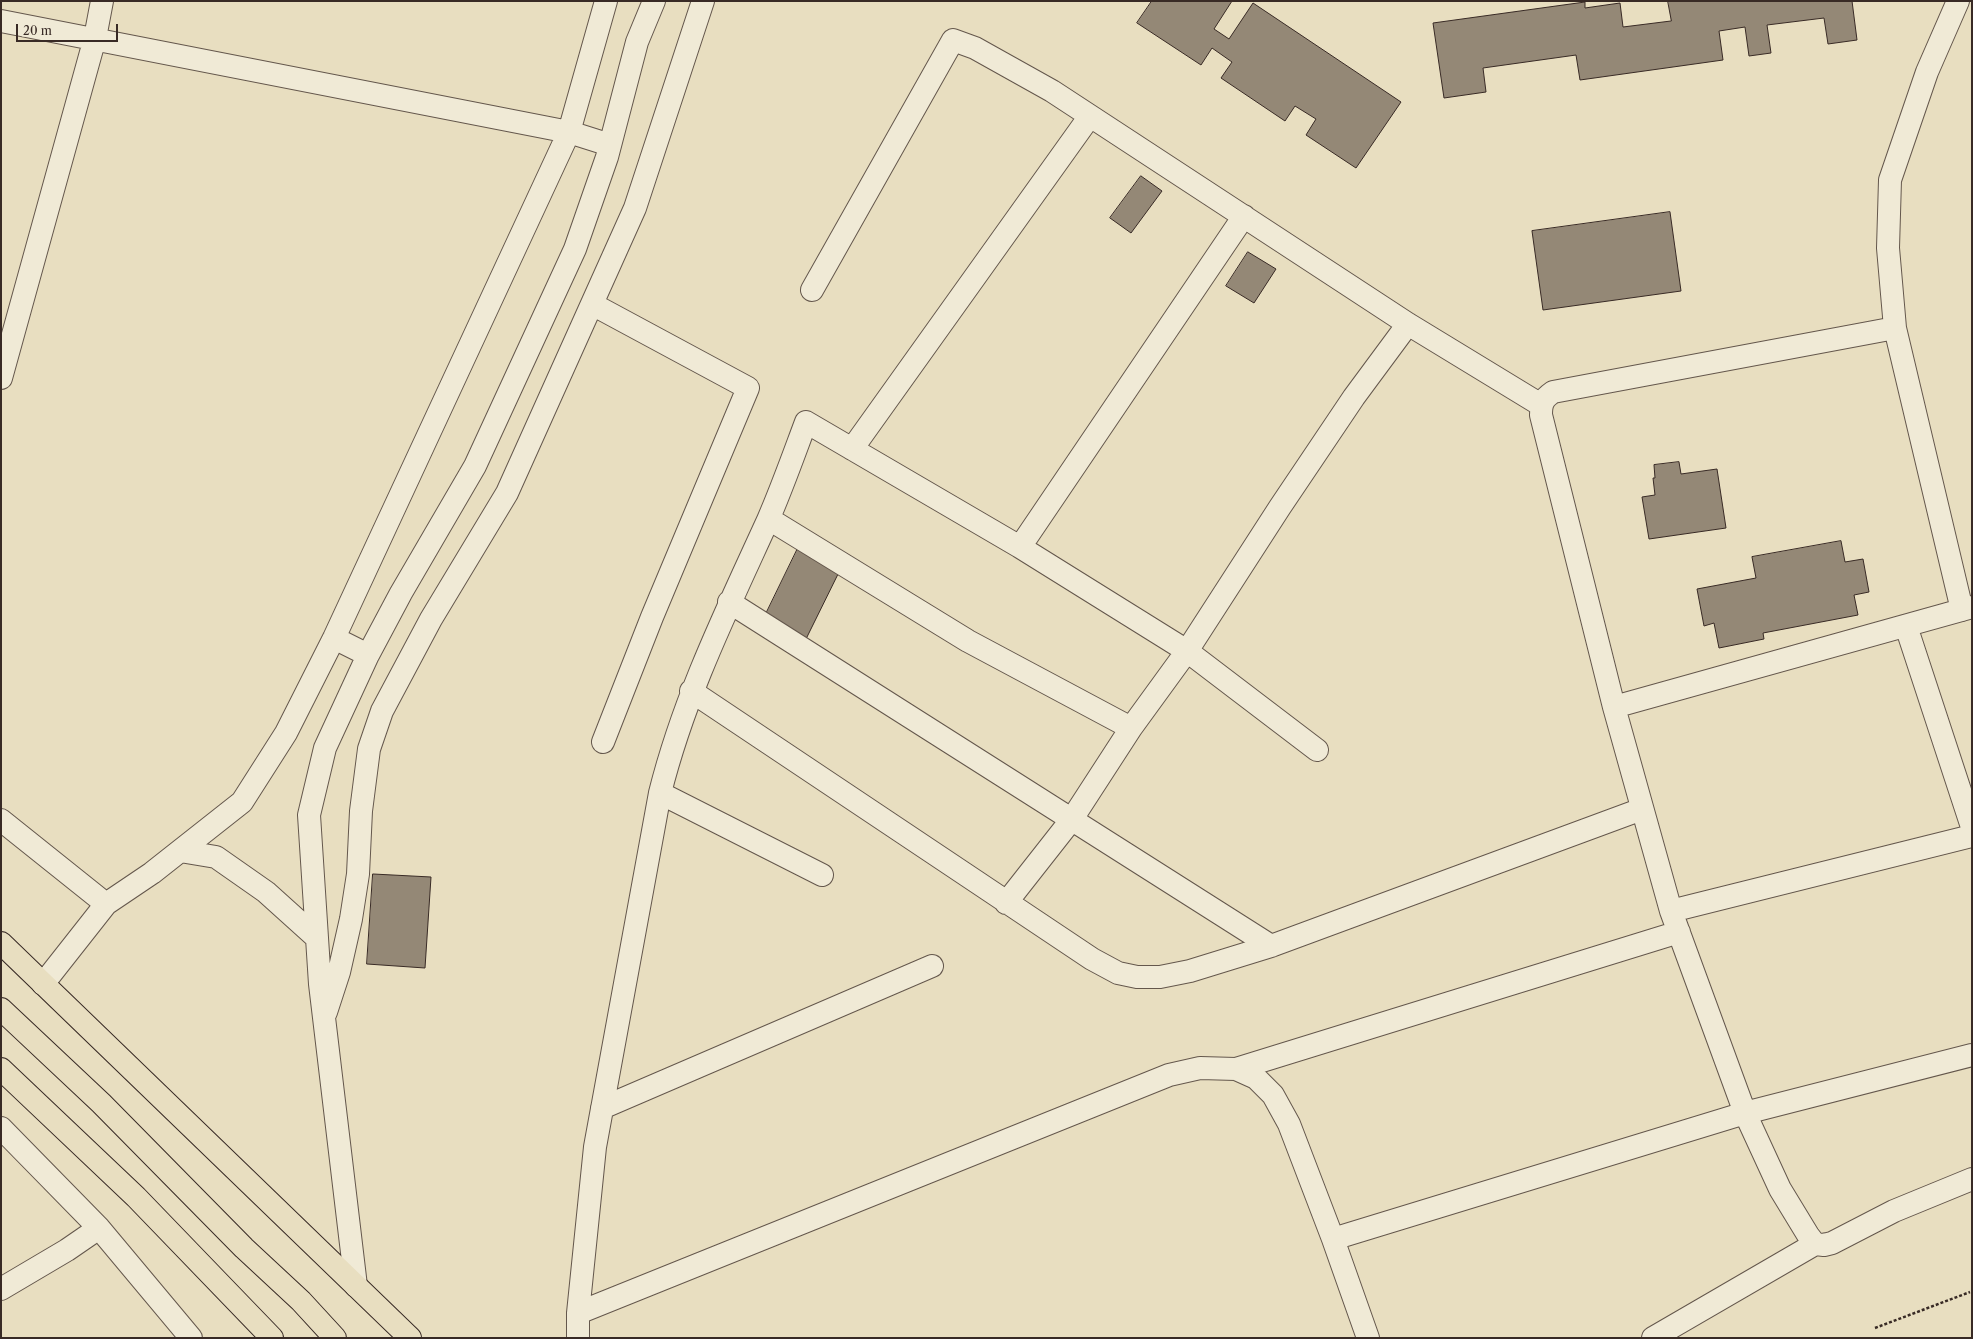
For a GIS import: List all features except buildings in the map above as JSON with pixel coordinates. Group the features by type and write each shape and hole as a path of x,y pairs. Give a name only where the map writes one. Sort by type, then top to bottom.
{"highway":[{"path":"1,943 410,1338"},
{"path":"1,1009 101,1103 244,1248 301,1302 335,1338"},
{"path":"1,1069 136,1197 272,1338"}],"street":[{"path":"1,378 95,38 102,1"},
{"path":"43,984 106,904 152,873 242,802 286,733 334,638 569,132 606,1"},
{"path":"356,1286 324,1019 309,815 325,748 368,654 401,593 475,466 575,250 610,145 637,42 654,1"},
{"path":"324,1019 339,972 351,918 358,874 361,811 369,749 382,711 431,619 507,492 592,304 635,208 703,1"},
{"path":"1614,707 1967,608 1895,328 1888,248 1890,180 1927,72 1958,1"},
{"path":"1,21 95,38 569,132 610,145"},
{"path":"812,290 953,40 975,48 1052,91 1408,324 1541,405"},
{"path":"852,449 1090,116"},
{"path":"1020,548 1244,216"},
{"path":"592,304 748,388 652,617 603,742"},
{"path":"1006,903 1072,819 1131,728 1187,651 1280,507 1354,397 1408,324"},
{"path":"1815,1244 1780,1189 1745,1113 1671,911 1614,707 1541,415 1541,405 1544,398 1553,392 1895,328"},
{"path":"578,1338 578,1313 595,1147 660,793 670,754 691,691 729,602 768,519 806,422 1020,548 1187,651 1317,750"},
{"path":"768,519 968,641 1131,728"},
{"path":"729,602 1271,946"},
{"path":"1906,626 1972,827"},
{"path":"334,638 368,654"},
{"path":"691,691 1006,903 1092,959 1118,973 1137,977 1160,977 1190,971 1271,946 1642,809"},
{"path":"660,793 822,876"},
{"path":"1,820 106,904"},
{"path":"1671,911 1972,836"},
{"path":"180,851 216,857 266,892 317,938"},
{"path":"578,1313 1169,1075 1200,1068 1236,1069 1679,932"},
{"path":"602,1108 932,966"},
{"path":"1333,1239 1745,1113 1972,1055"},
{"path":"1236,1069 1256,1078 1273,1095 1289,1124 1333,1239 1368,1338"},
{"path":"1,1128 98,1228 192,1338"},
{"path":"1653,1338 1815,1244 1824,1245 1832,1243 1894,1211 1972,1179"},
{"path":"1,1289 66,1250 98,1228"}],"path":[{"path":"1875,1328 1970,1292"}]}
